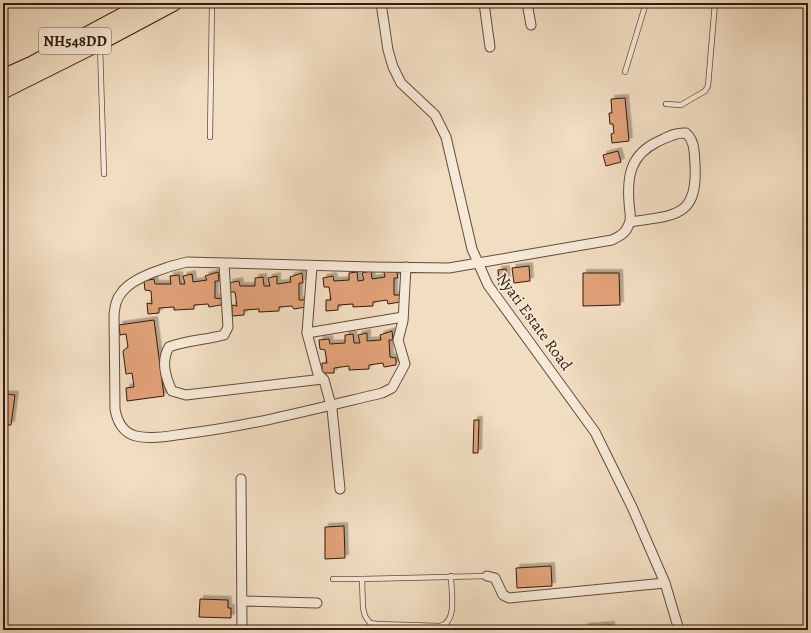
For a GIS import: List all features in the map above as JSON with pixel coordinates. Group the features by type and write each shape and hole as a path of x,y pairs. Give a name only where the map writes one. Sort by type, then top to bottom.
{"highway":[{"name":"NH548DD","path":"3,77 32,64 146,3"},
{"name":"NH548DD","path":"3,91 100,43 174,3"}],"street":[{"name":"Nyati Estate Road","path":"382,3 388,50 393,67 401,83 435,115 446,137 469,236 488,285 497,300 595,432 632,506 665,583 679,630"},
{"path":"484,3 490,47"},
{"path":"527,3 530,25"},
{"path":"406,267 403,317 398,340 405,364 392,388 382,393 233,427 153,437 135,436 124,430 117,420 115,409 114,315 116,302 122,290 140,279 165,267 187,262 224,264 312,266 406,267 449,268 612,240 625,232 630,222 628,191 631,173 638,156 646,148 672,135 680,132 686,133 692,138 694,144 696,181 689,204 676,214 630,222"},
{"path":"224,264 228,327 224,335 169,346 164,356 166,378 172,391 186,395 323,379"},
{"path":"312,266 307,333 318,374 323,379 331,405 340,489"},
{"path":"307,333 403,317"},
{"path":"241,479 242,630"},
{"path":"487,576 494,578 503,595 509,598 665,583"},
{"path":"242,601 317,603"}],"lane":[{"path":"210,137 212,3"},
{"path":"624,72 646,3"},
{"path":"666,104 681,105 705,91 708,86 715,3"},
{"path":"100,43 104,174"},
{"path":"362,579 363,608 365,616 370,622 440,626 446,624 450,620 452,613 451,576"},
{"path":"333,580 487,576"}],"building":[{"path":"673,3 688,3 688,5 673,5"},
{"path":"625,98 629,141 612,143 611,134 614,133 613,124 610,124 609,113 612,113 611,99"},
{"path":"618,151 621,162 606,166 603,155"},
{"path":"529,266 530,281 514,283 512,268"},
{"path":"396,268 398,278 394,278 394,295 400,295 400,302 388,304 387,300 373,302 373,306 353,307 353,304 338,305 338,310 326,311 326,300 331,300 329,287 324,287 323,278 333,276 334,281 349,280 349,273 357,272 358,281 364,280 362,273 371,271 372,279 385,277 384,272"},
{"path":"506,269 507,284 499,285 498,270"},
{"path":"218,272 219,281 215,281 215,298 222,299 221,305 209,307 208,304 194,305 194,309 174,310 174,307 159,308 159,313 148,314 147,303 152,304 151,291 145,290 144,281 154,279 155,284 171,284 170,276 179,275 180,284 185,284 183,276 192,274 193,282 207,280 205,276"},
{"path":"302,273 303,283 299,283 299,300 306,300 306,307 294,309 292,306 279,307 279,311 259,312 259,309 244,310 244,315 232,316 232,305 237,306 235,292 230,292 229,283 239,281 240,286 255,286 255,278 263,277 264,286 270,286 268,278 277,276 277,284 291,282 290,277"},
{"path":"583,273 619,273 620,305 583,306"},
{"path":"154,320 164,396 127,401 126,388 134,387 132,373 126,374 123,351 128,347 126,334 120,335 119,325"},
{"path":"392,331 393,340 389,340 390,357 396,358 396,365 384,367 383,363 369,365 369,369 349,370 349,366 334,368 334,373 322,373 322,363 327,363 325,350 320,349 319,340 329,339 330,344 345,343 345,335 353,334 354,343 360,343 358,335 367,333 367,341 381,340 380,335"},
{"path":"3,394 15,395 11,425 3,425"},
{"path":"474,420 479,420 478,453 473,453"},
{"path":"344,526 345,558 325,559 325,527"},
{"path":"551,566 552,586 517,588 516,568"},
{"path":"200,599 228,600 228,608 231,608 231,618 199,617"},
{"path":"611,625 611,630 585,630 584,627"}]}
